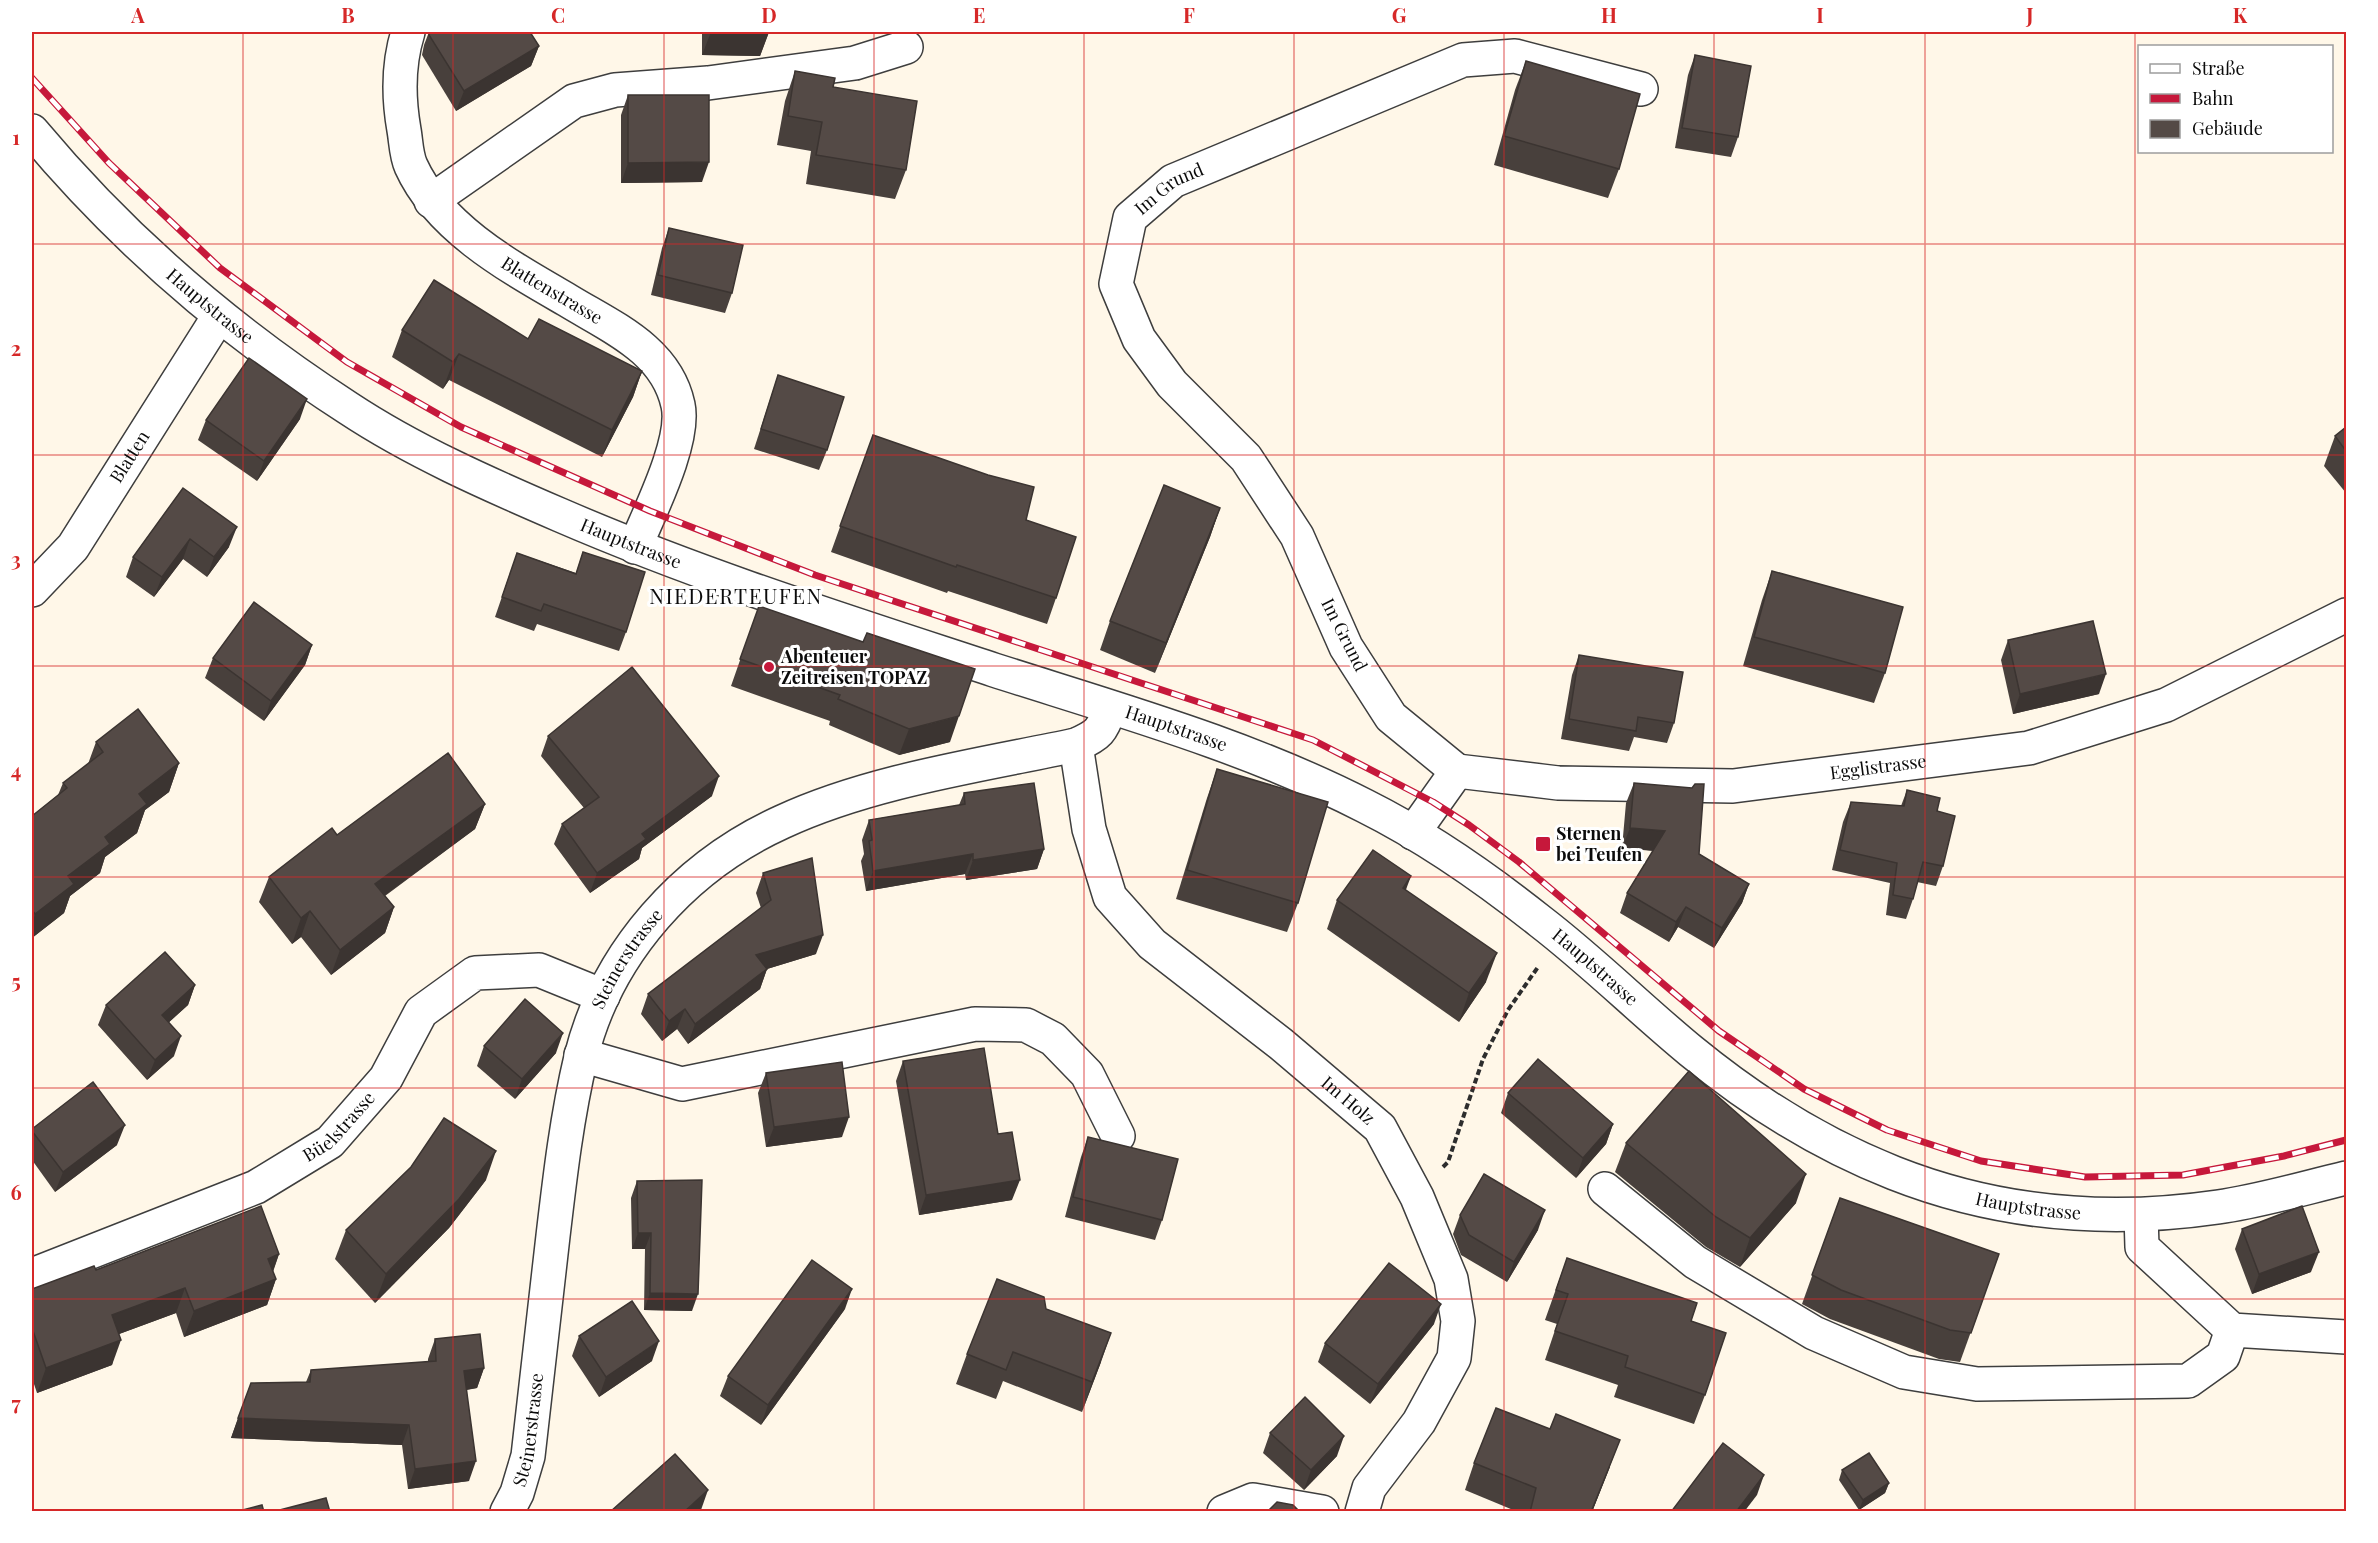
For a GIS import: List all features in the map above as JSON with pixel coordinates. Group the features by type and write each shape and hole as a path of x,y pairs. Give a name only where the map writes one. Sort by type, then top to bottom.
{"street":[{"name":"Blattenstrasse","path":"408,32 401,54 399,103 410,164 431,201 475,242 638,342 665,372 679,407 673,456 635,547"},
{"path":"431,201 574,101 615,90 708,83 855,63 906,47"},
{"name":"Im Grund","path":"1457,771 1391,717 1346,647 1297,536 1246,458 1172,384 1138,339 1116,284 1130,218 1173,181 1463,60 1515,56 1641,89"},
{"name":"Hauptstrasse","path":"32,131 78,186 144,252 219,316 351,411 503,491 635,547 814,612 1110,708 1300,774 1413,833 1541,921 1694,1053 1778,1115 1835,1146 1896,1174 2018,1208 2097,1215 2141,1215 2223,1206 2346,1178"},
{"name":"Blatten","path":"32,590 73,547 219,316"},
{"name":"Egglistrasse","path":"1457,771 1558,783 1733,786 2029,748 2166,705 2346,615"},
{"name":"Steinerstrasse","path":"507,1512 528,1456 560,1170 581,1055 603,996 622,960 651,920 686,883 730,848 782,822 833,801 956,770 1076,745 1092,738 1102,729 1110,708"},
{"name":"Im Holz","path":"1076,745 1089,829 1110,897 1152,944 1281,1044 1380,1128 1418,1197 1451,1279 1458,1321 1454,1358 1419,1422 1369,1488 1362,1512"},
{"path":"1413,833 1457,771"},
{"name":"Büelstrasse","path":"32,1275 256,1187 330,1142 386,1078 421,1012 475,973 539,969 603,996"},
{"path":"581,1055 682,1084 975,1024 1026,1025 1053,1039 1087,1074 1118,1136"},
{"path":"1605,1190 1695,1262 1814,1333 1904,1372 1977,1384 2188,1381 2223,1356 2232,1330"},
{"path":"2141,1215 2142,1247 2232,1330 2346,1337"},
{"path":"1224,1512 1253,1500 1322,1512"}],"path":[{"path":"1448,1162 1483,1059 1508,1010 1541,961"}],"building":[{"path":"430,32 530,32 539,46 464,91 429,35"},
{"path":"1695,55 1751,66 1738,137 1682,128"},
{"path":"1526,61 1640,94 1619,169 1504,136"},
{"path":"795,71 835,78 833,87 917,101 906,170 816,155 822,122 788,116"},
{"path":"628,95 709,95 709,162 628,163"},
{"path":"669,228 743,245 732,293 658,275"},
{"path":"434,280 528,339 539,319 642,371 612,430 459,354 453,362 402,330"},
{"path":"249,358 307,399 264,461 206,420"},
{"path":"778,375 844,397 827,450 761,429"},
{"path":"2346,427 2346,451 2335,436"},
{"path":"873,435 988,475 1034,487 1026,520 1076,537 1056,598 957,565 956,567 840,526"},
{"path":"1164,485 1220,508 1166,643 1110,621"},
{"path":"183,488 237,527 214,557 190,539 162,577 133,557"},
{"path":"583,552 645,572 626,632 544,604 541,611 502,597 517,553 576,574"},
{"path":"1772,571 1903,607 1885,673 1754,637"},
{"path":"254,602 312,645 271,701 213,658"},
{"path":"759,606 863,642 867,633 975,669 959,716 909,729 838,699 840,695 740,659"},
{"path":"2093,621 2106,674 2020,694 2008,640"},
{"path":"1579,655 1683,672 1674,723 1638,717 1636,731 1569,719"},
{"path":"632,667 719,776 642,834 646,839 597,873 562,824 599,797 548,736"},
{"path":"138,709 179,763 139,794 147,804 105,837 110,844 68,876 74,884 35,914 32,910 32,816 67,788 63,783 103,752 96,742"},
{"path":"448,753 485,804 375,884 394,907 340,950 310,911 301,918 269,877 332,828 337,835"},
{"path":"1217,769 1328,802 1298,903 1187,870"},
{"path":"1034,783 1044,849 973,860 973,854 873,871 869,820 965,804 964,793"},
{"path":"1634,783 1692,788 1695,784 1704,784 1699,854 1749,884 1722,928 1686,907 1676,922 1627,893 1665,831 1630,828"},
{"path":"1907,790 1940,798 1937,811 1955,816 1943,866 1923,862 1913,899 1893,895 1897,863 1840,850 1851,802 1904,806"},
{"path":"1373,850 1411,876 1403,888 1497,953 1469,993 1337,900"},
{"path":"812,858 823,935 756,955 767,969 695,1024 685,1009 669,1021 648,994 771,900 763,873"},
{"path":"165,952 195,985 162,1015 181,1036 155,1060 106,1005"},
{"path":"525,999 563,1033 522,1079 484,1046"},
{"path":"984,1048 998,1134 1012,1132 1020,1180 926,1195 903,1061"},
{"path":"1538,1059 1613,1124 1583,1158 1508,1093"},
{"path":"842,1062 849,1117 774,1127 766,1073"},
{"path":"1689,1071 1806,1174 1750,1238 1716,1217 1626,1143"},
{"path":"93,1082 125,1125 63,1172 32,1129"},
{"path":"444,1118 496,1151 459,1199 386,1274 346,1230 411,1167"},
{"path":"1088,1137 1178,1159 1162,1220 1073,1197"},
{"path":"1484,1174 1545,1210 1514,1262 1469,1235 1460,1215"},
{"path":"702,1180 698,1294 650,1293 651,1233 638,1233 637,1181"},
{"path":"1840,1198 1999,1254 1971,1333 1950,1330 1841,1290 1812,1275"},
{"path":"261,1206 279,1254 268,1259 276,1279 194,1311 185,1288 112,1315 121,1340 46,1368 32,1328 32,1289 94,1266 96,1270"},
{"path":"2302,1206 2319,1252 2259,1274 2242,1229"},
{"path":"1567,1258 1697,1303 1691,1321 1726,1333 1705,1395 1625,1367 1628,1356 1555,1331 1568,1294 1556,1290"},
{"path":"812,1260 852,1289 768,1405 728,1376"},
{"path":"1389,1263 1441,1304 1378,1384 1325,1343"},
{"path":"997,1279 1044,1297 1046,1309 1111,1333 1092,1382 1013,1352 1006,1370 967,1354"},
{"path":"632,1301 659,1341 606,1377 579,1336"},
{"path":"480,1334 484,1368 464,1371 476,1461 415,1469 409,1425 238,1418 251,1383 310,1382 311,1370 436,1361 435,1339"},
{"path":"1305,1397 1344,1436 1311,1470 1270,1433"},
{"path":"1496,1408 1550,1429 1556,1414 1620,1440 1591,1512 1530,1512 1536,1488 1474,1463"},
{"path":"1723,1443 1764,1475 1736,1512 1671,1512"},
{"path":"1869,1453 1889,1483 1863,1500 1842,1470"},
{"path":"675,1454 708,1490 684,1512 610,1512"},
{"path":"326,1498 330,1512 272,1512"},
{"path":"1277,1502 1293,1505 1300,1512 1267,1512"},
{"path":"262,1505 264,1512 235,1512"}],"railway":[{"path":"32,78 109,163 220,268 347,362 461,427 650,511 815,575 1313,740 1433,802 1469,825 1519,862 1719,1031 1804,1089 1887,1130 1981,1161 2085,1177 2183,1175 2284,1156 2346,1140"}],"place":[{"name":"Abenteuer Zeitreisen TOPAZ","path":"769,667"},
{"name":"Sternen bei Teufen","path":"1543,844"}],"district":[{"name":"NIEDERTEUFEN","path":"736,597"}]}
